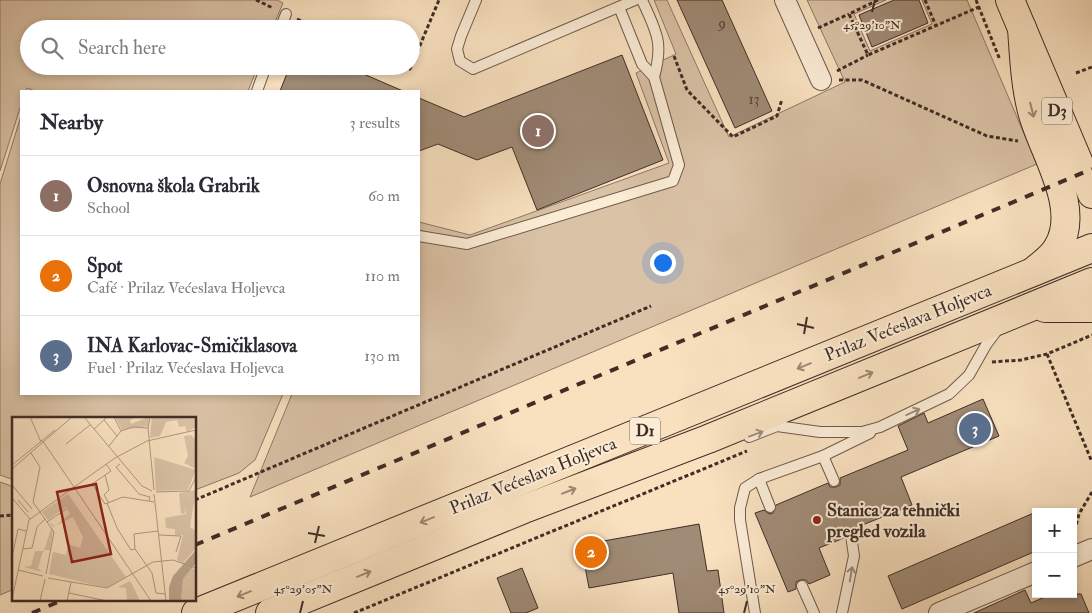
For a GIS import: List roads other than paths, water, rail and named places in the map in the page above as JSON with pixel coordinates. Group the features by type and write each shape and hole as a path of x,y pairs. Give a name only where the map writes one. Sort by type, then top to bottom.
{"main road":[{"name":"D3","path":"1010,0 1090,186"},
{"path":"1022,28 1027,84 1032,112 1067,213 1063,236 1058,247 1034,271"},
{"name":"Prilaz Većeslava Holjevca","path":"196,613 1092,248"},
{"name":"Prilaz Većeslava Holjevca","path":"270,613 524,509 708,439 1092,282"},
{"path":"1021,311 1056,307 1092,308"}],"street":[{"path":"785,0 821,80"},
{"path":"1077,555 1092,549"},
{"path":"939,613 1032,574"}],"lane":[{"path":"476,0 457,49 460,60 473,69 635,0"},
{"path":"642,0 656,30 660,55 654,76"},
{"path":"420,236 467,244 673,180 679,165 654,76 642,64 619,7"},
{"path":"284,20 286,14"},
{"path":"257,90 263,75"},
{"path":"755,613 740,520 740,508 746,488 759,479 823,456 949,394 969,376 992,336 1021,311"},
{"path":"708,439 743,439 777,426 820,432 862,432 880,427"},
{"path":"823,456 834,481"},
{"path":"759,479 770,507"},
{"path":"842,613 854,556 851,535"},
{"path":"802,586 814,613"}],"railway":[{"path":"196,545 1092,169"},
{"path":"32,613 63,600"}],"place":[{"name":"Osnovna škola Grabrik","path":"538,131"},
{"name":"INA Karlovac-Smičiklasova","path":"975,429"},
{"name":"Stanica za tehnički pregled vozila","path":"817,520"},
{"name":"Spot","path":"591,552"}]}
